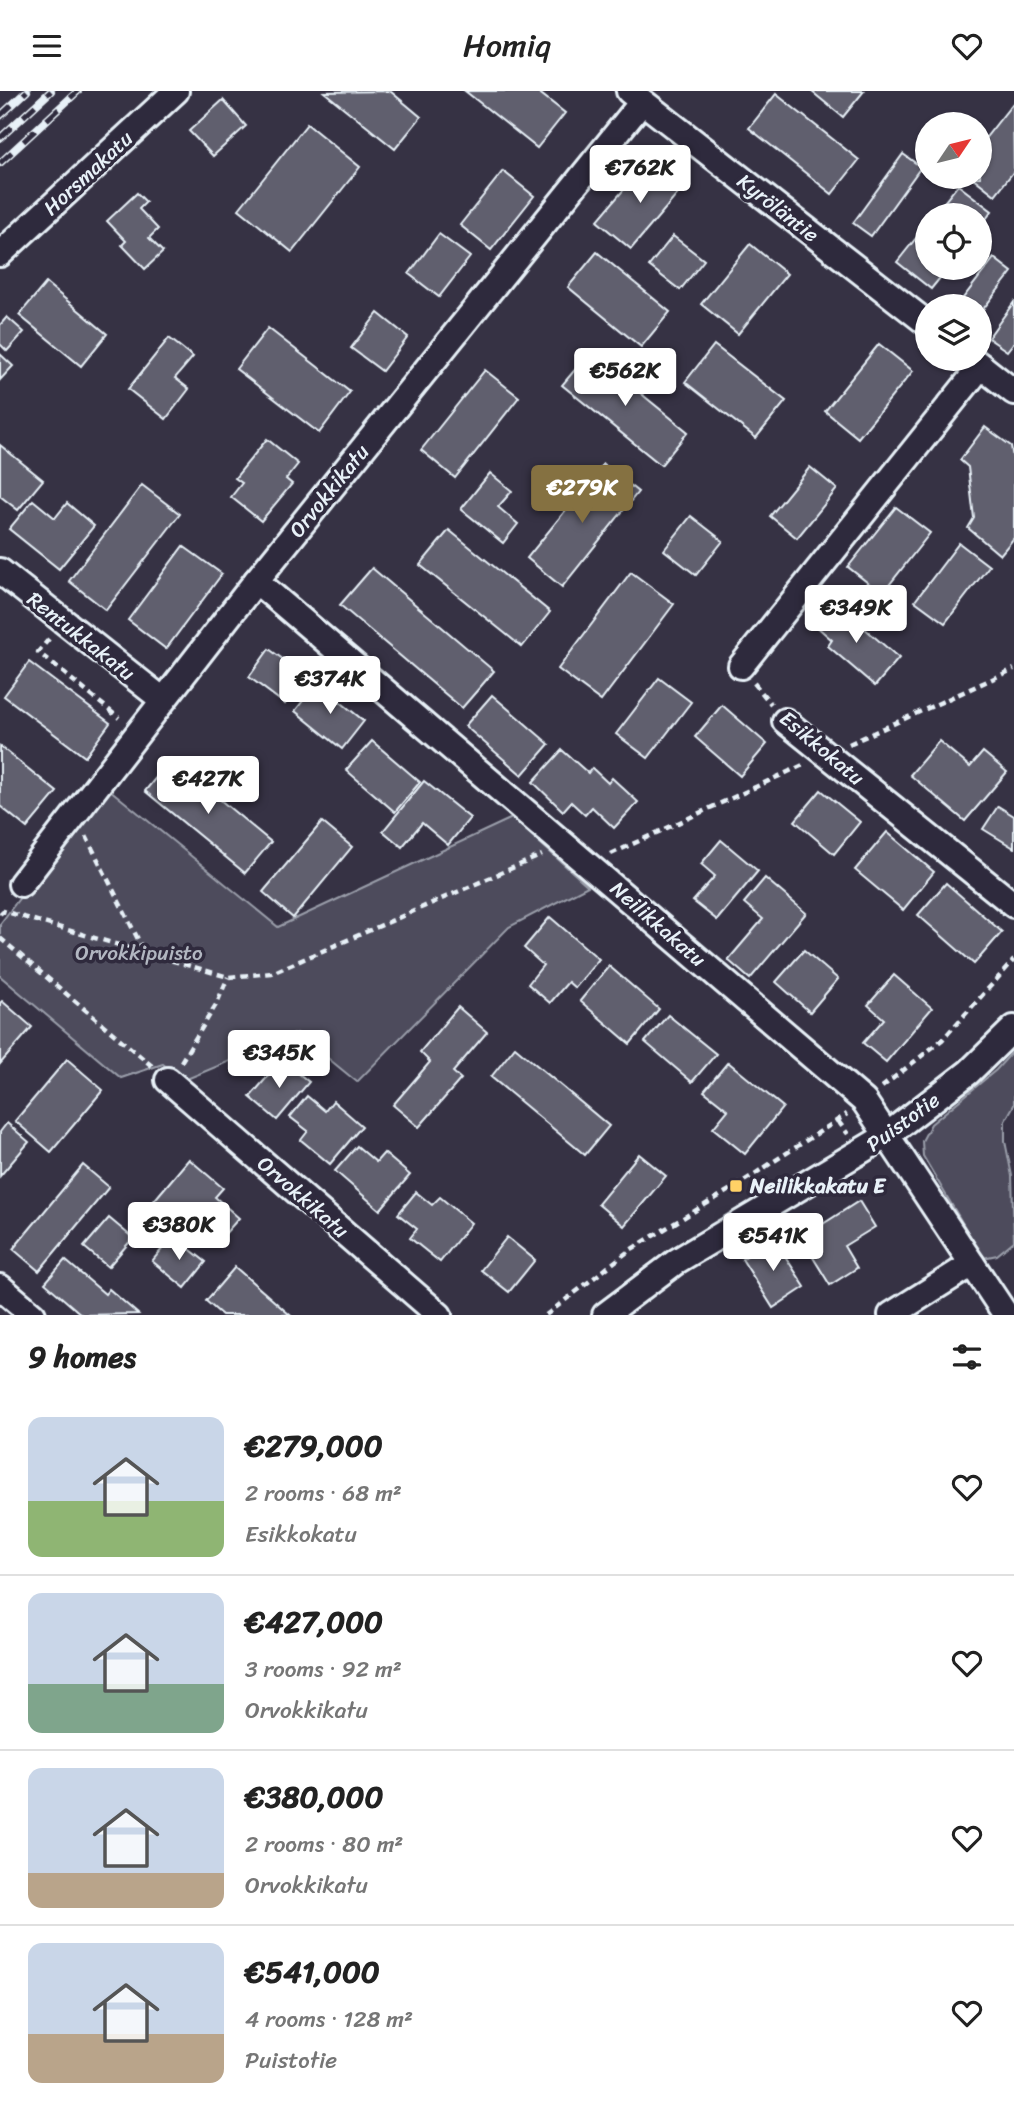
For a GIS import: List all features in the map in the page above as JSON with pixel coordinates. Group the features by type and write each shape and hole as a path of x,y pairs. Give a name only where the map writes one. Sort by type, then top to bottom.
{"street":[{"name":"Horsmakatu","path":"0,254 176,91"},
{"name":"Kyröläntie","path":"636,97 915,314"},
{"name":"Orvokkikatu","path":"21,884 636,97"},
{"path":"741,666 970,371"},
{"path":"988,371 1014,392"},
{"name":"Rentukkakatu","path":"0,571 163,700"},
{"name":"Neilikkakatu","path":"256,581 864,1101 1006,1315"},
{"name":"Esikkokatu","path":"785,721 1014,905"},
{"name":"Puistotie","path":"605,1315 677,1261 886,1136 969,1072 1014,1028"},
{"name":"Orvokkikatu","path":"168,1080 439,1315"},
{"path":"891,1315 972,1264"},
{"path":"0,1287 33,1315"}],"path":[{"path":"63,622 38,652 137,733"},
{"name":"Esikkokatu","path":"741,666 785,721"},
{"path":"75,815 146,953"},
{"path":"0,913 2,911 228,977 272,973 565,845"},
{"path":"0,938 168,1080 187,1055 218,1003 228,977"},
{"path":"545,1315 630,1250 736,1187 838,1121 942,1040 1014,960"}],"green space":[{"name":"Orvokkipuisto","path":"104,785 278,927 512,818 588,886 509,927 357,1082 297,1033 182,1081 163,1064 121,1078 0,976 0,924"},
{"path":"1014,1050 1014,1105 1005,1121 1005,1141 1012,1176 1014,1241 997,1255 983,1258 923,1156 922,1141 931,1124 996,1070"}],"building":[{"path":"390,91 421,117 395,149 324,92"},
{"path":"465,91 537,91 565,113 537,148"},
{"path":"811,91 864,91 843,117"},
{"path":"776,94 859,160 832,194 749,128"},
{"path":"223,100 246,126 213,156 189,131"},
{"path":"1013,103 1014,171 995,195 987,189 992,189 992,130"},
{"path":"307,124 360,167 292,252 239,209"},
{"path":"903,154 915,163 915,175 871,236 853,223"},
{"path":"648,161 682,189 631,249 597,221"},
{"path":"503,171 534,196 491,250 460,225"},
{"path":"955,189 963,189 982,203 944,203"},
{"path":"137,193 146,202 139,209 158,229 149,238 163,252 145,269 122,245 126,241 107,221"},
{"path":"439,234 470,257 439,297 409,274"},
{"path":"673,236 704,260 680,290 649,266"},
{"path":"915,239 915,276 897,262"},
{"path":"750,244 787,274 738,334 701,304"},
{"path":"597,252 670,312 641,347 568,287"},
{"path":"994,258 1012,272 992,298 992,294 966,294 977,280 992,280"},
{"path":"920,280 938,280 931,289"},
{"path":"46,283 107,334 81,366 19,315"},
{"path":"1014,302 1014,342 1007,351 992,341 992,332"},
{"path":"378,313 408,337 382,371 351,348"},
{"path":"7,317 24,332 7,351 0,344 0,325"},
{"path":"268,328 350,392 319,433 236,369"},
{"path":"169,338 193,357 175,378 189,389 166,419 128,389"},
{"path":"879,344 913,371 858,438 825,411"},
{"path":"714,345 786,401 756,438 685,382"},
{"path":"590,352 688,432 661,465 562,385"},
{"path":"0,354 13,366 0,380"},
{"path":"485,370 519,397 455,478 421,450"},
{"path":"985,427 1011,446 1014,464 1014,538 1000,555 968,528 974,518 968,467 960,460"},
{"path":"267,439 298,464 286,479 292,484 261,521 231,497 242,483 235,478"},
{"path":"0,445 43,480 18,510 0,496"},
{"path":"603,464 638,492 562,587 527,558"},
{"path":"810,467 837,489 797,538 770,516"},
{"path":"490,473 512,491 498,507 518,524 503,543 461,509"},
{"path":"142,485 180,514 106,610 69,581"},
{"path":"33,500 55,518 67,503 94,526 59,569 9,529"},
{"path":"896,507 930,533 882,594 848,567"},
{"path":"691,516 723,541 696,575 664,550"},
{"path":"449,530 550,612 522,647 420,565"},
{"path":"959,543 989,566 945,623 915,601"},
{"path":"183,546 222,574 166,649 128,620"},
{"path":"372,568 494,671 462,708 340,605"},
{"path":"631,572 674,604 601,701 558,669"},
{"path":"834,602 899,658 875,686 828,646 832,640 815,625"},
{"path":"269,649 306,676 285,704 249,677"},
{"path":"29,662 110,723 85,757 4,696"},
{"path":"659,678 691,702 648,758 616,734"},
{"path":"317,683 364,721 342,749 295,711"},
{"path":"492,695 549,744 522,775 465,726"},
{"path":"722,705 767,744 740,776 695,737"},
{"path":"372,741 420,782 395,812 346,770"},
{"path":"939,741 970,767 983,752 1007,772 965,821 910,775"},
{"path":"0,746 57,792 27,828 0,806"},
{"path":"562,750 588,773 592,768 608,783 612,778 638,802 614,828 592,807 585,815 571,802 563,811 533,782"},
{"path":"171,759 271,842 245,873 145,791"},
{"path":"424,781 470,818 448,845 422,823 402,847 383,831"},
{"path":"821,790 860,822 834,854 795,821"},
{"path":"998,806 1014,816 1014,848 983,829"},
{"path":"322,822 352,847 293,918 263,892"},
{"path":"887,832 934,872 903,910 855,870"},
{"path":"721,840 758,871 717,920 693,901 715,876 701,864"},
{"path":"765,878 806,913 750,979 728,960 763,919 744,903"},
{"path":"946,883 1002,932 974,964 918,915"},
{"path":"550,917 599,959 575,988 568,982 550,1003 528,984 543,965 524,948"},
{"path":"804,950 838,979 810,1012 776,982"},
{"path":"609,966 659,1009 630,1044 580,1001"},
{"path":"894,975 932,1008 886,1062 863,1043 884,1019 868,1005"},
{"path":"2,1001 32,1027 0,1064 0,1003"},
{"path":"458,1007 487,1032 453,1072 461,1079 419,1127 393,1105 430,1062 420,1052"},
{"path":"668,1015 716,1054 692,1082 645,1042"},
{"path":"515,1047 609,1126 585,1155 491,1077"},
{"path":"67,1059 103,1090 51,1152 15,1121"},
{"path":"282,1060 309,1082 277,1120 250,1097"},
{"path":"728,1062 783,1107 745,1154 713,1128 728,1110 704,1091"},
{"path":"307,1096 325,1111 333,1101 362,1126 330,1164 301,1140 308,1131 290,1117"},
{"path":"7,1123 29,1142 0,1176 0,1132"},
{"path":"357,1146 376,1162 384,1153 410,1175 380,1210 335,1171"},
{"path":"639,1154 666,1176 624,1226 598,1204"},
{"path":"189,1159 223,1188 215,1197 239,1218 223,1236 199,1215 185,1231 152,1203"},
{"path":"83,1165 109,1187 39,1271 13,1249"},
{"path":"416,1192 432,1205 440,1197 471,1223 440,1262 410,1238 417,1229 398,1214"},
{"path":"859,1201 875,1227 844,1246 857,1268 830,1285 801,1238"},
{"path":"109,1218 133,1238 108,1267 84,1247"},
{"path":"173,1236 206,1262 185,1288 152,1261"},
{"path":"507,1237 535,1260 509,1292 481,1270"},
{"path":"774,1239 805,1287 773,1308 742,1259"},
{"path":"65,1260 105,1294 109,1289 138,1314 82,1315 45,1283"},
{"path":"235,1267 290,1315 222,1315 206,1301"}],"railway":[{"path":"0,116 27,91"},
{"path":"0,138 51,91"},
{"path":"0,163 78,91"}],"place":[{"name":"Neilikkakatu E","path":"736,1186"}]}
